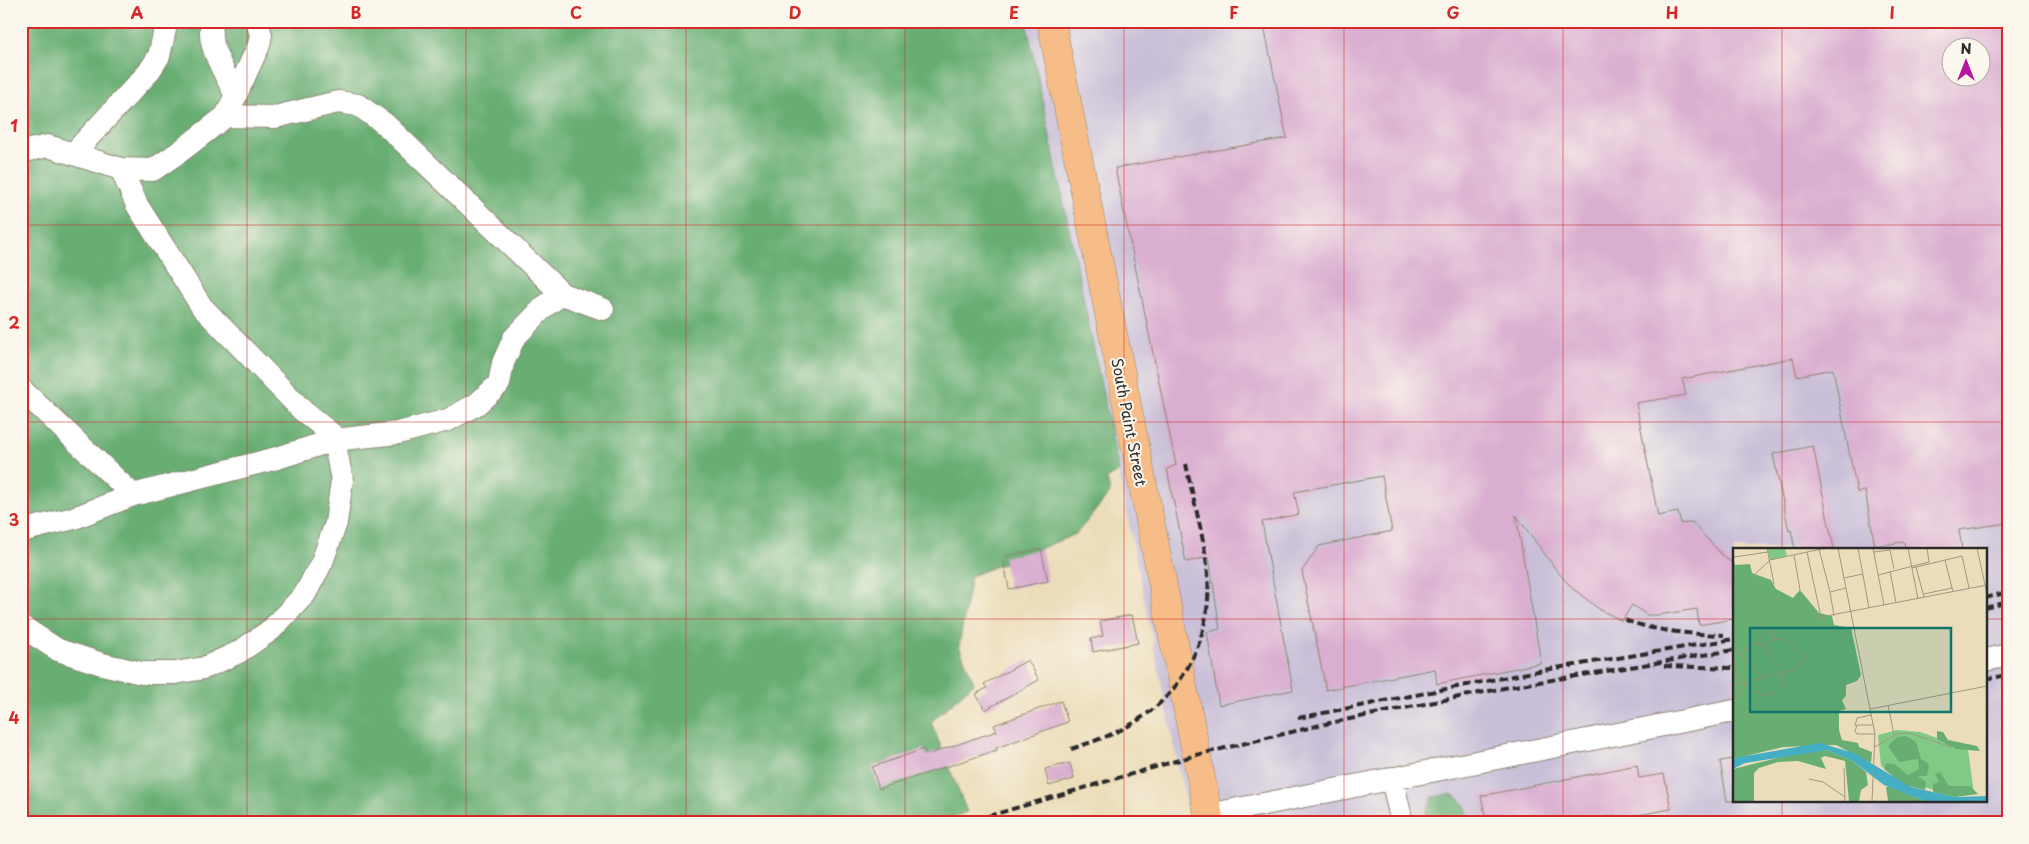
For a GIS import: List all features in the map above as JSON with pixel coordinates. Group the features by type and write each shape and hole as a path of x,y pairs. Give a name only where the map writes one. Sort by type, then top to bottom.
{"main road":[{"name":"South Paint Street","path":"1051,21 1209,819"}],"street":[{"path":"73,154 148,73 159,56 167,21"},
{"path":"214,21 210,34 212,44 236,96"},
{"path":"21,155 25,151 48,146 121,169 153,170 226,116 259,45 261,35 257,21"},
{"path":"226,116 275,117 338,102 358,105 385,124 562,294 602,309"},
{"path":"21,626 58,650 102,664 142,673 175,673 204,668 239,652 271,630 305,594 322,562 336,523 342,480 333,435 303,410 202,307 137,205 121,169"},
{"path":"21,531 74,518 133,496 277,458 334,440 398,433 448,420 477,404 499,384 504,362 514,338 544,307 562,294"},
{"path":"21,389 133,496"},
{"path":"1986,660 2008,655"},
{"path":"1209,819 1392,778 1733,711"},
{"path":"1392,778 1402,823"}],"shaded area":[{"path":"1026,21 2008,21 2008,823 1190,823"}],"green space":[{"path":"21,21 1026,21 1119,471 1107,478 1110,493 1076,534 971,576 959,646 974,683 931,722 967,812 935,823 21,823"},
{"path":"1449,794 1458,798 1464,804 1470,823 1426,823 1426,812 1433,797"}],"building":[{"path":"1263,21 2008,21 2008,523 1959,530 1962,548 1905,548 1904,542 1875,546 1865,491 1857,492 1833,369 1797,376 1793,358 1682,379 1686,395 1636,403 1658,516 1678,512 1681,524 1692,522 1725,558 1733,563 1733,619 1699,625 1697,609 1647,615 1632,605 1622,621 1599,609 1572,588 1557,571 1516,515 1541,663 1437,684 1435,669 1326,690 1302,571 1319,546 1392,531 1382,476 1294,492 1299,514 1262,522 1293,690 1219,705 1207,632 1220,629 1209,557 1186,562 1167,469 1176,465 1115,168 1287,138"},
{"path":"1813,446 1834,548 1795,548 1791,530 1789,531 1773,454"},
{"path":"1041,549 1048,581 1009,589 1003,557"},
{"path":"1132,615 1138,643 1093,652 1091,639 1103,636 1100,621"},
{"path":"1028,660 1039,680 985,710 976,694 987,688 984,684"},
{"path":"1061,701 1068,722 996,748 997,750 879,789 872,767 924,749 926,755 997,731 994,725"},
{"path":"1733,759 1733,801 1727,801 1720,761"},
{"path":"1070,763 1074,779 1049,786 1045,769"},
{"path":"1637,765 1639,778 1664,774 1671,809 1616,819 1616,815 1579,823 1487,823 1481,796"}],"railway":[{"path":"1071,749 1098,740 1141,718 1158,705 1172,690 1194,656 1206,617 1208,576 1202,534 1186,464"},
{"path":"1986,598 2008,592"},
{"path":"1986,608 2008,602"},
{"path":"1625,620 1662,630 1724,635"},
{"path":"1298,718 1538,671 1733,639"},
{"path":"965,823 1196,755 1325,724 1509,687 1733,650"},
{"path":"1664,666 1733,668"},
{"path":"1986,679 2008,675"}]}
